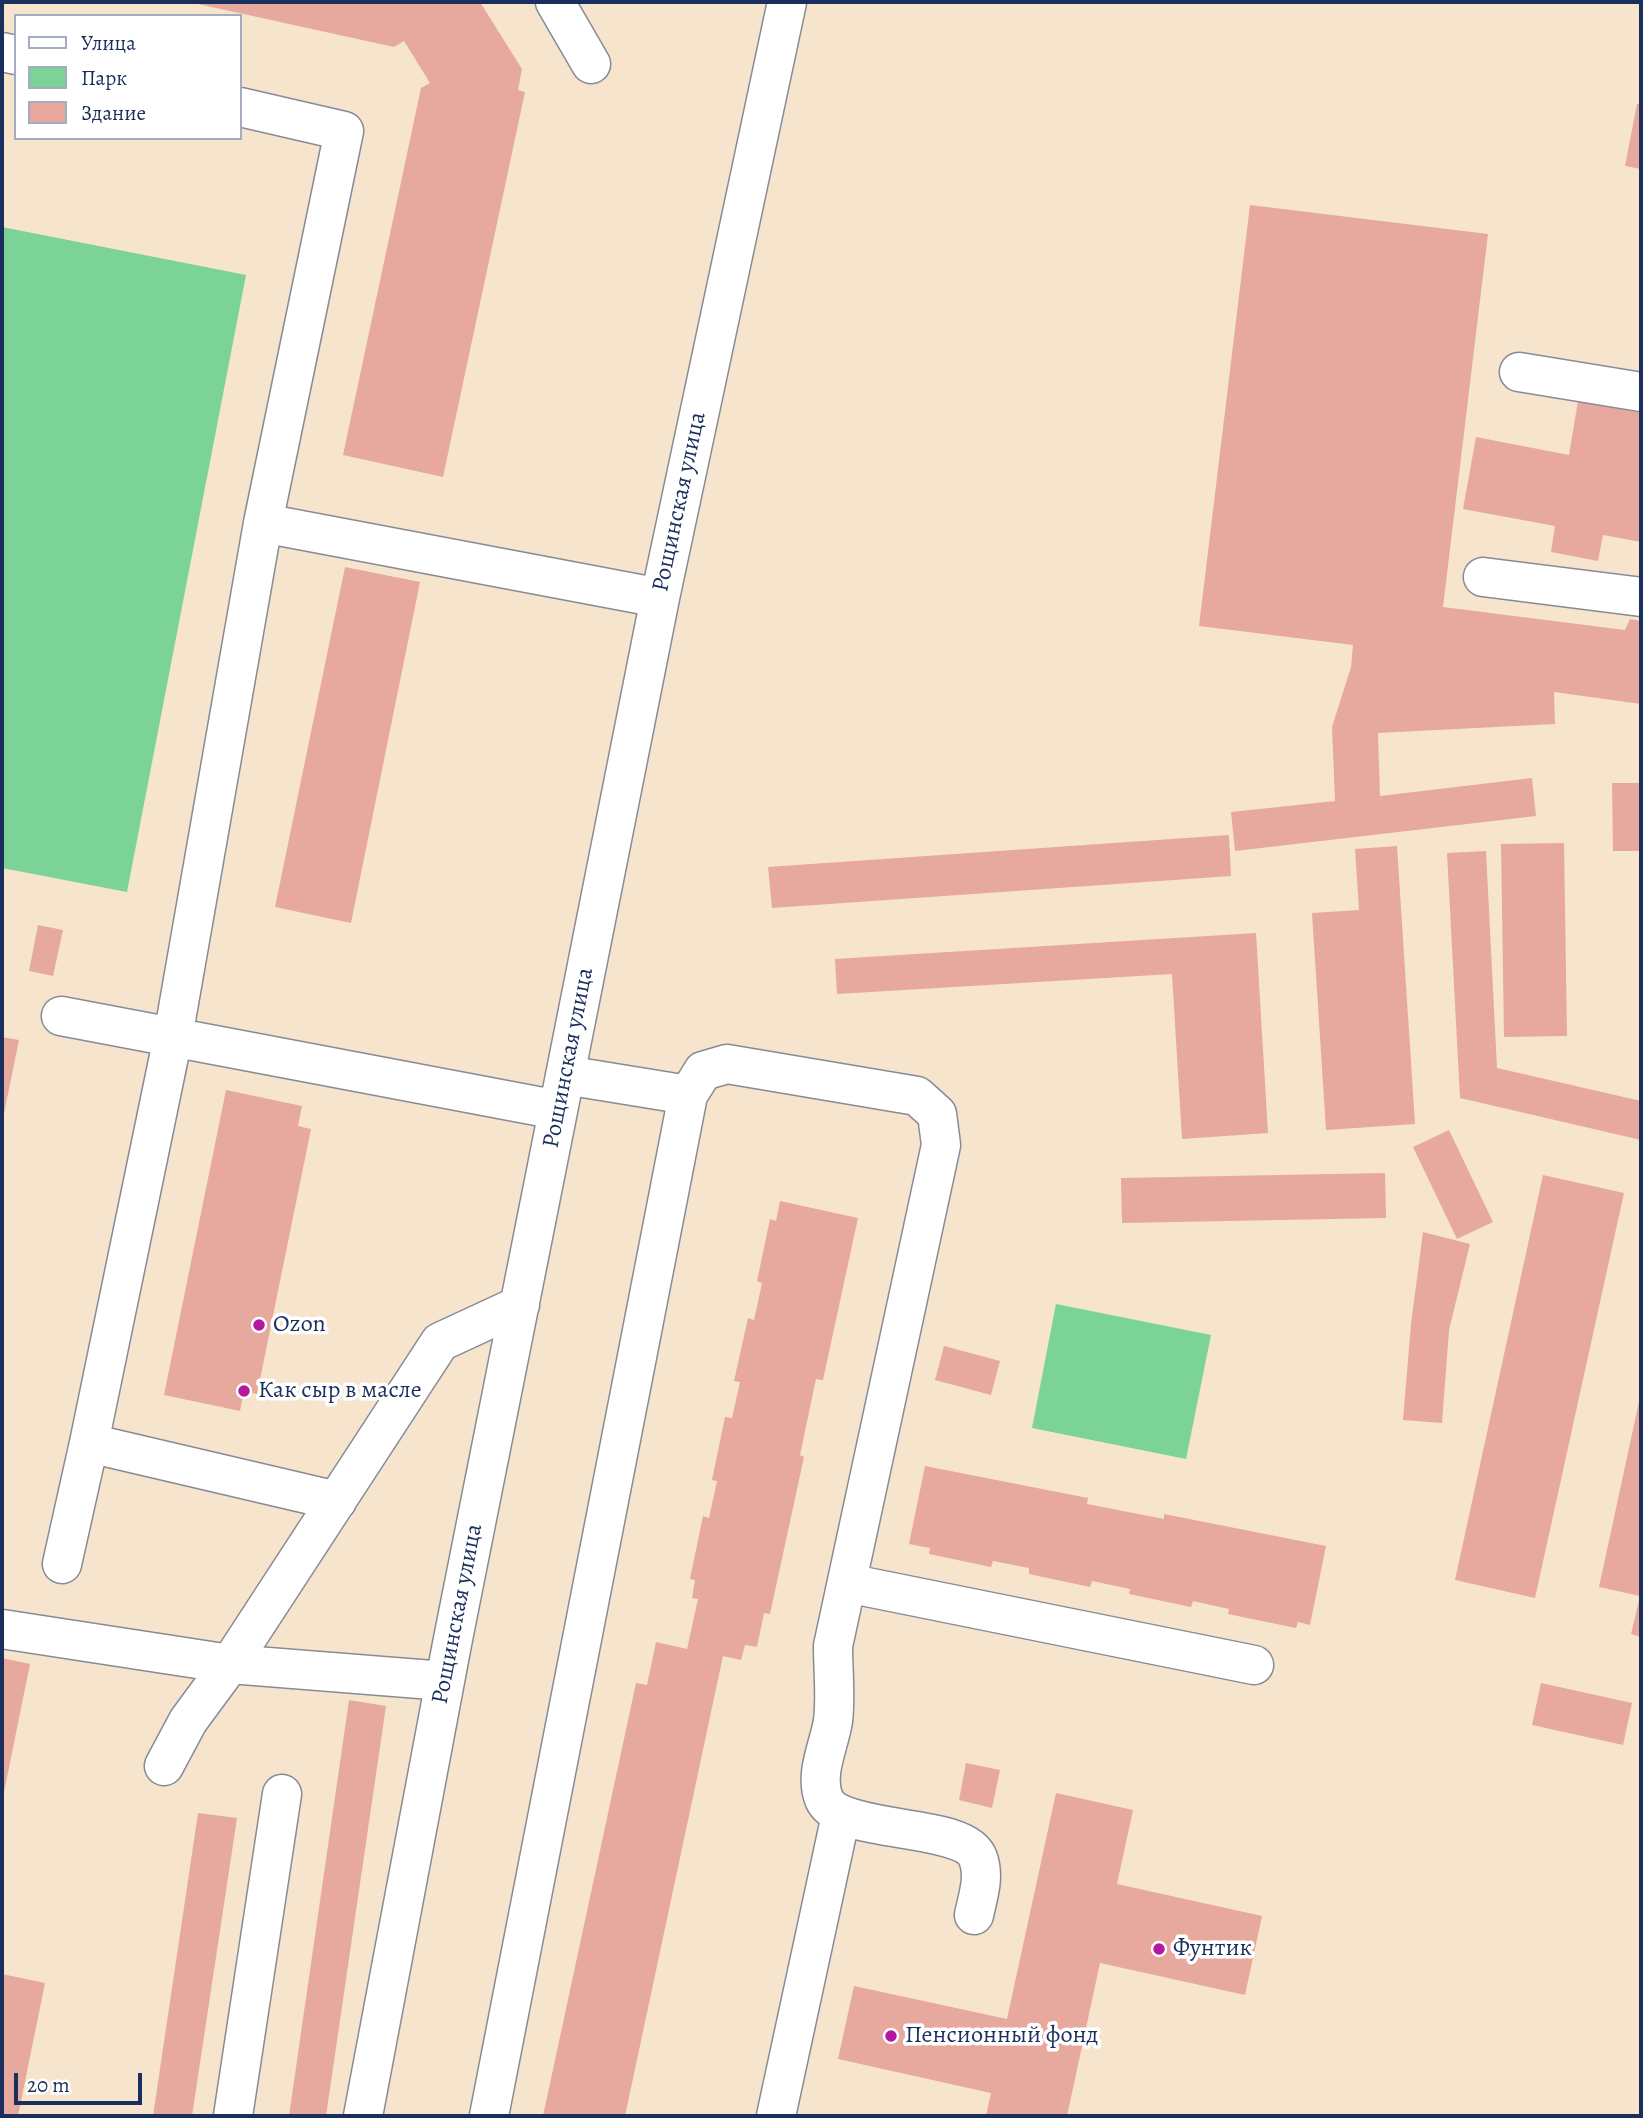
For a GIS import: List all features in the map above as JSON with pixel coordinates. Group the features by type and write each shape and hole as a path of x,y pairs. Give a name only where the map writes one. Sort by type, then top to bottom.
{"street":[{"path":"555,2 591,64"},
{"name":"Рощинская улица","path":"363,2116 445,1681 660,598 787,2"},
{"path":"62,1564 173,1037 263,523 344,131 242,107"},
{"path":"1519,372 1641,392"},
{"path":"263,523 660,598"},
{"path":"1483,577 1641,597"},
{"path":"61,1016 173,1037 562,1093 688,1096"},
{"path":"489,2116 688,1096 703,1071 727,1065 917,1096 937,1114 941,1146 833,1646 833,1720 820,1782 825,1802 841,1815 960,1841 977,1855 982,1876 974,1915"},
{"path":"164,1766 188,1721 230,1664 440,1342 520,1305"},
{"path":"89,1443 337,1501"},
{"path":"847,1583 1254,1665"},
{"path":"2,1629 230,1664 445,1681"},
{"path":"233,2116 282,1794"},
{"path":"775,2116 841,1815"}],"green space":[{"path":"2,227 246,275 127,892 2,868"},
{"path":"1056,1304 1211,1335 1186,1459 1032,1428"}],"building":[{"path":"189,2 480,2 522,69 518,90 525,92 443,477 343,455 421,88 430,83 404,41 394,47"},
{"path":"1637,104 1641,104 1641,169 1625,166"},
{"path":"1250,205 1488,234 1443,607 1625,630 1630,619 1641,621 1641,704 1554,692 1555,724 1378,733 1380,796 1532,778 1536,816 1235,851 1231,812 1335,801 1332,727 1351,667 1353,645 1199,626"},
{"path":"1578,401 1641,413 1641,542 1603,535 1598,561 1551,552 1555,526 1463,509 1476,437 1569,455"},
{"path":"345,567 420,582 351,923 275,907"},
{"path":"1612,783 1641,783 1641,851 1613,851"},
{"path":"1229,835 1231,876 772,908 768,867"},
{"path":"1564,843 1567,1036 1504,1037 1501,844"},
{"path":"1397,846 1415,1124 1326,1130 1312,913 1359,910 1355,849"},
{"path":"1486,851 1497,1068 1641,1101 1641,1140 1460,1098 1447,853"},
{"path":"38,925 63,930 53,976 29,971"},
{"path":"1256,933 1268,1133 1182,1139 1172,974 837,994 835,959"},
{"path":"2,1037 19,1040 3,1118 2,1118"},
{"path":"226,1090 302,1106 298,1126 311,1129 257,1394 244,1391 240,1411 164,1395"},
{"path":"1449,1130 1493,1222 1457,1239 1413,1147"},
{"path":"1385,1173 1386,1218 1122,1223 1121,1178"},
{"path":"1543,1175 1624,1193 1535,1598 1455,1580"},
{"path":"780,1201 858,1218 823,1380 816,1379 800,1455 804,1457 770,1614 764,1613 757,1647 745,1645 741,1660 723,1656 625,2116 543,2116 636,1683 647,1685 656,1642 687,1649 698,1599 692,1598 695,1580 690,1579 703,1516 709,1518 717,1481 712,1480 725,1417 732,1418 740,1382 734,1381 748,1318 754,1320 762,1283 757,1281 770,1219 776,1221"},
{"path":"1423,1232 1470,1244 1449,1330 1442,1423 1403,1420 1411,1324"},
{"path":"944,1346 1000,1361 991,1395 935,1380"},
{"path":"1640,1397 1641,1637 1631,1634 1640,1596 1599,1587"},
{"path":"925,1466 1088,1498 1087,1504 1164,1519 1164,1514 1326,1546 1310,1625 1298,1622 1296,1628 1228,1614 1229,1609 1193,1601 1191,1607 1129,1594 1130,1589 1092,1581 1090,1587 1029,1574 1029,1568 993,1561 991,1567 929,1554 930,1548 909,1544"},
{"path":"2,1658 30,1664 3,1797 2,1797"},
{"path":"1541,1683 1632,1703 1623,1745 1532,1725"},
{"path":"349,1700 386,1706 326,2116 289,2116"},
{"path":"966,1763 1000,1770 992,1808 959,1800"},
{"path":"1056,1793 1133,1810 1117,1884 1262,1916 1245,1995 1100,1963 1067,2116 986,2116 991,2093 838,2059 854,1986 1007,2019"},
{"path":"198,1813 237,1818 192,2116 153,2116"},
{"path":"2,1974 45,1983 18,2116 2,2116"}],"place":[{"name":"Ozon","path":"259,1325"},
{"name":"Как сыр в масле","path":"244,1391"},
{"name":"Фунтик","path":"1159,1949"},
{"name":"Пенсионный фонд","path":"891,2036"}]}
